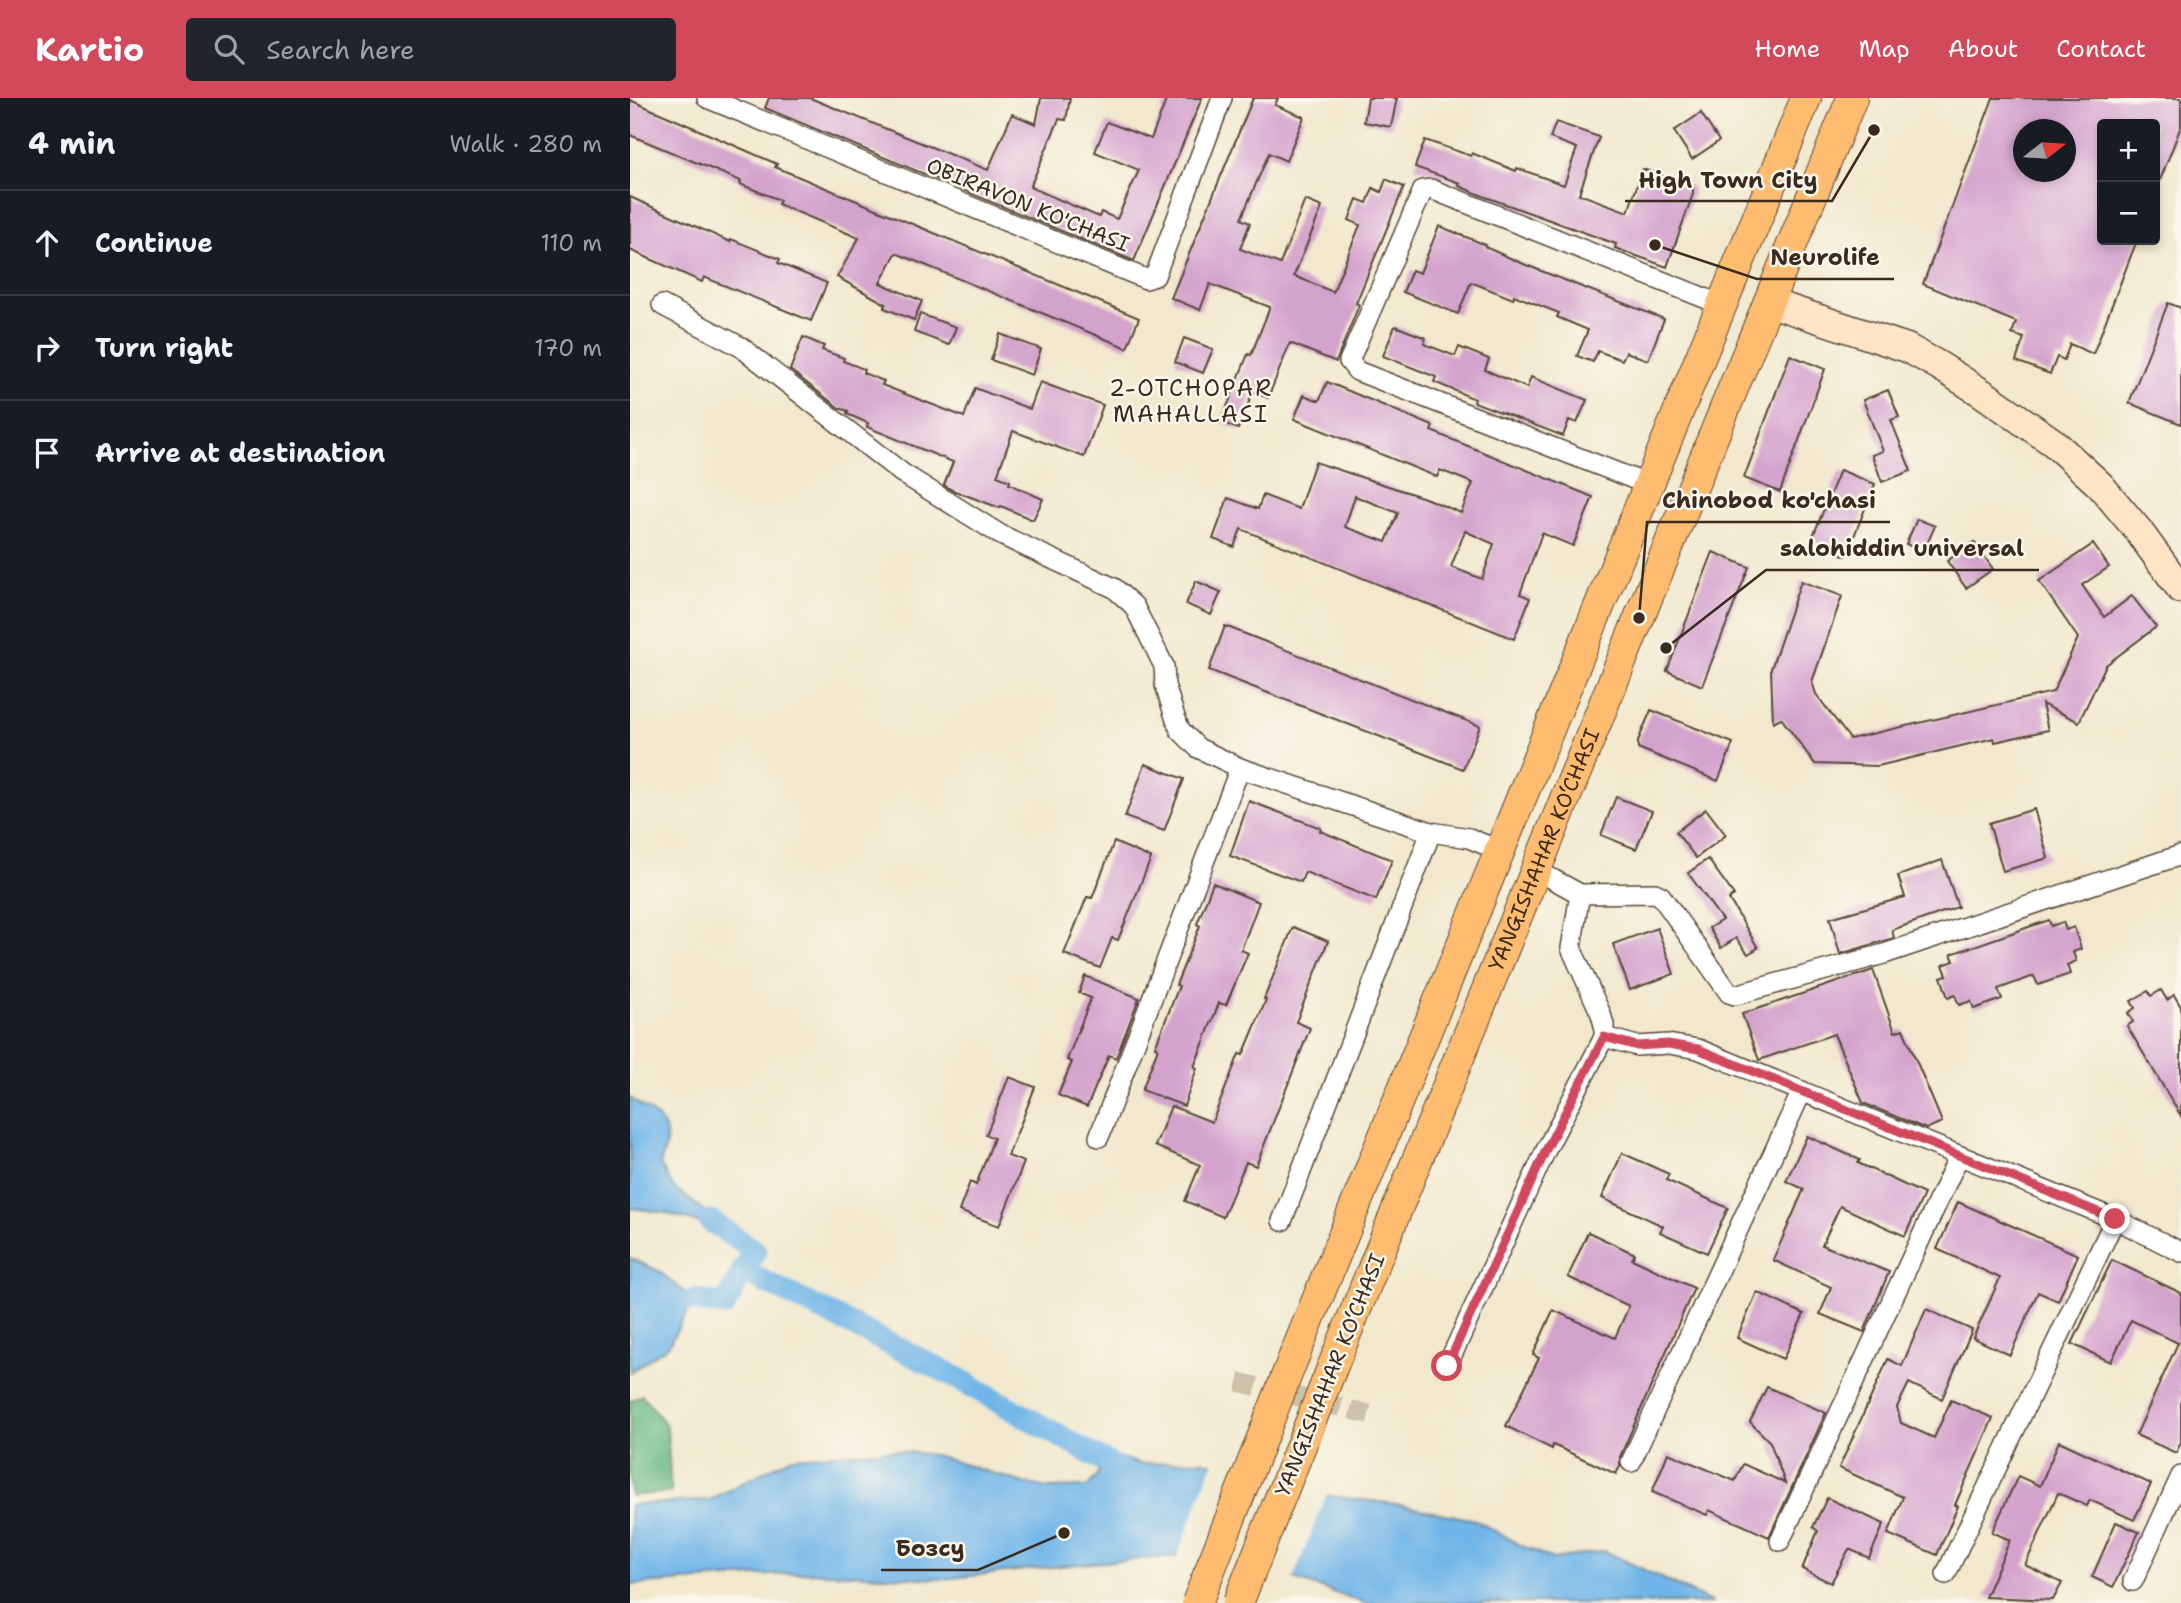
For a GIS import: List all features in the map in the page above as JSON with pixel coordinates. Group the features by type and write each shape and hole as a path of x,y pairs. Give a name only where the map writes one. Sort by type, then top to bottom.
{"main road":[{"name":"YANGISHAHAR KO‘CHASI","path":"1197,1603 1295,1353 1806,98"},
{"name":"YANGISHAHAR KO‘CHASI","path":"1238,1603 1852,98"},
{"path":"1687,392 1726,407"},
{"path":"1609,584 1647,599"}],"street":[{"name":"OBIRAVON KO'CHASI","path":"707,98 1146,279 1155,276 1222,98"},
{"path":"1649,485 1357,371 1349,360 1423,190 1431,189 1722,305"},
{"path":"1768,302 1906,348 1946,369 2054,443 2100,485 2137,529 2181,589"},
{"path":"662,305 741,347 902,473 1001,535 1114,588 1125,596 1134,606 1164,666 1165,685 1180,730 1198,748 1240,768 1431,832 1469,838 1500,851"},
{"path":"1099,1137 1240,768"},
{"path":"1282,1221 1431,832"},
{"path":"1536,870 1580,894 1655,893 1661,896 1729,993 1735,995 1884,954 2181,855"},
{"path":"1447,1366 1546,1150 1604,1037 1601,1014 1571,948 1580,894"},
{"path":"1604,1037 1637,1046 1668,1044 1698,1049 2115,1219 2181,1252"},
{"path":"1631,1462 1801,1091"},
{"path":"1780,1541 1959,1156"},
{"path":"1946,1574 2115,1219"},
{"path":"2133,1581 2181,1476"}],"green space":[{"path":"642,1395 667,1426 671,1492 630,1496 630,1401"}],"water":[{"path":"630,1098 663,1124 666,1139 660,1164 673,1187 703,1210 710,1221 702,1224 662,1212 630,1208"},
{"path":"630,1258 659,1271 694,1300 668,1346 630,1372"},
{"path":"891,1450 934,1455 1049,1488 1087,1487 1098,1475 1098,1451 1141,1464 1202,1460 1295,1492 1396,1504 1475,1520 1522,1546 1553,1559 1605,1551 1713,1603 1365,1603 1217,1553 942,1579 811,1572 630,1585 630,1505 710,1500 792,1457"}],"pier":[{"path":"1214,1460 1296,1489 1327,1493 1292,1582 1217,1556 1176,1560"}],"building":[{"path":"769,98 810,98 988,170 1012,114 1036,124 1041,98 1070,98 1066,120 1059,119 1030,187 1099,217 1101,212 1117,219 1139,170 1095,152 1107,122 1151,139 1167,98 1202,98 1134,261 765,108"},
{"path":"1253,98 1278,98 1275,105 1304,117 1286,161 1269,153 1241,219 1250,223 1240,249 1280,264 1305,200 1322,207 1294,276 1333,292 1360,225 1349,220 1357,199 1367,203 1373,188 1381,192 1386,179 1404,187 1356,303 1359,305 1336,362 1290,343 1268,398 1253,392 1238,429 1221,422 1270,307 1210,284 1200,310 1171,298"},
{"path":"1368,98 1397,98 1391,127 1364,122"},
{"path":"1993,98 2181,98 2181,126 2160,181 2160,119 2097,119 2097,245 2135,245 2093,354 2070,344 2064,360 2057,357 2050,374 2016,361 2024,338 2012,334 2016,322 1923,284"},
{"path":"630,100 777,164 775,167 1139,318 1127,348 896,253 880,283 922,301 914,320 884,308 886,304 837,277 859,238 778,204 780,200 740,184 741,181 630,135"},
{"path":"1701,113 1719,141 1692,159 1674,131"},
{"path":"1556,122 1599,137 1579,194 1628,212 1643,169 1693,187 1693,194 1667,267 1615,248 1616,244 1483,196 1459,186 1460,183 1415,167 1425,140 1471,156 1472,153 1516,171 1517,168 1564,185 1577,148 1550,138"},
{"path":"630,197 730,242 731,239 780,259 778,263 827,283 811,321 704,277 702,282 630,250"},
{"path":"1439,226 1526,265 1664,319 1648,360 1626,352 1622,360 1598,351 1593,362 1577,356 1588,330 1557,317 1559,313 1471,282 1458,314 1403,292 1412,270 1420,273"},
{"path":"2168,303 2181,308 2181,424 2129,403"},
{"path":"920,314 956,327 949,345 914,332"},
{"path":"1395,326 1426,338 1424,344 1455,356 1459,347 1489,359 1485,370 1527,388 1531,377 1587,400 1577,423 1569,420 1563,436 1474,402 1475,399 1434,382 1436,377 1383,356"},
{"path":"1000,334 1041,349 1032,375 991,360"},
{"path":"803,337 824,346 822,350 864,369 863,373 884,381 882,385 964,417 975,388 1030,409 1040,382 1103,405 1084,457 1013,431 997,476 1043,499 1033,520 952,490 944,485 953,462 867,427 868,423 847,414 848,411 839,408 790,370"},
{"path":"1184,338 1213,349 1203,373 1175,362"},
{"path":"1790,355 1825,369 1780,492 1744,478"},
{"path":"1327,382 1433,426 1431,431 1593,497 1573,546 1542,533 1520,594 1530,598 1514,639 1241,529 1234,547 1213,539 1228,498 1258,509 1263,495 1299,509 1315,462 1425,498 1461,513 1473,483 1440,470 1437,477 1294,419 1304,395 1319,401","holes":["1355,496 1398,513 1386,542 1345,527","1465,531 1494,544 1482,579 1451,567"]},
{"path":"1888,390 1899,417 1891,420 1911,471 1882,482 1872,455 1883,451 1863,400"},
{"path":"1840,470 1875,484 1846,556 1811,541"},
{"path":"1917,519 1935,526 1924,551 1906,544"},
{"path":"1974,542 1993,569 1966,588 1947,561"},
{"path":"2093,544 2109,567 2082,585 2104,617 2132,596 2156,627 2106,665 2079,722 2042,704 2048,730 1995,742 1994,738 1878,766 1815,764 1781,718 1773,722 1771,669 1801,581 1842,596 1812,682 1816,694 1850,739 2053,692 2078,638 2039,581"},
{"path":"1713,552 1749,567 1702,686 1667,671"},
{"path":"1196,581 1221,592 1211,615 1186,604"},
{"path":"1225,626 1480,726 1463,769 1209,670"},
{"path":"1651,710 1733,743 1718,781 1638,748 1638,741"},
{"path":"1145,764 1184,779 1164,831 1125,817"},
{"path":"1616,797 1652,811 1636,849 1601,835"},
{"path":"1249,801 1321,828 1320,831 1392,860 1376,900 1305,872 1301,882 1230,856"},
{"path":"1706,809 1726,835 1696,858 1676,832"},
{"path":"2034,809 2048,858 2003,871 1989,823"},
{"path":"1114,842 1151,858 1118,940 1112,938 1100,968 1064,954 1087,897 1092,898"},
{"path":"1708,859 1734,895 1729,899 1758,948 1748,954 1736,938 1721,948 1709,928 1722,920 1688,873"},
{"path":"1942,860 1958,907 1892,930 1894,938 1840,954 1830,918 1905,897 1898,876"},
{"path":"1213,883 1259,902 1241,950 1248,953 1226,1005 1219,1003 1194,1067 1197,1068 1184,1106 1142,1090"},
{"path":"2049,920 2051,926 2063,922 2066,930 2074,927 2081,949 2073,952 2076,961 2067,965 2070,974 2038,985 2034,976 1998,989 2002,999 1974,1009 1971,1001 1959,1005 1955,995 1948,998 1941,977 1947,975 1943,965 1954,961 1951,954"},
{"path":"1293,927 1328,941 1296,1022 1310,1028 1256,1166 1246,1162 1223,1217 1185,1201 1200,1165 1155,1146 1171,1106 1212,1122 1239,1054 1243,1055 1266,1000 1264,999"},
{"path":"1657,928 1674,974 1630,990 1613,944"},
{"path":"1873,970 1895,1032 1903,1029 1942,1122 1926,1129 1863,1103 1834,1034 1759,1060 1742,1014"},
{"path":"1085,976 1139,998 1116,1058 1109,1055 1087,1107 1058,1095 1072,1062 1067,1060 1091,998 1079,993"},
{"path":"2161,990 2167,1000 2174,995 2181,1007 2181,1116 2127,1026 2133,1022 2128,1013 2135,1008 2131,1001 2148,991 2151,996"},
{"path":"1009,1077 1035,1087 1008,1156 1024,1162 999,1226 959,1211 970,1182 976,1185 994,1138 986,1135"},
{"path":"1807,1136 1924,1194 1905,1236 1840,1206 1822,1245 1889,1272 1864,1332 1820,1314 1831,1287 1773,1260 1804,1189 1786,1181"},
{"path":"1622,1153 1669,1174 1666,1180 1728,1208 1707,1253 1660,1232 1663,1226 1602,1198"},
{"path":"1958,1202 2078,1255 2058,1301 2038,1292 2010,1355 1973,1338 2000,1278 1937,1249"},
{"path":"1588,1232 1635,1254 1632,1259 1694,1288 1620,1457 1616,1474 1553,1445 1552,1449 1506,1426 1539,1358 1533,1355 1553,1310 1615,1338 1629,1306 1568,1277"},
{"path":"2112,1260 2181,1293 2181,1442 2176,1453 2136,1435 2178,1343 2131,1320 2111,1362 2072,1344"},
{"path":"1757,1292 1804,1314 1783,1359 1737,1338"},
{"path":"1926,1309 1972,1330 1942,1399 1909,1383 1897,1407 1901,1423 1934,1438 1951,1400 1993,1418 1955,1505 1958,1506 1937,1555 1888,1534 1903,1497 1839,1468 1888,1359 1902,1366"},
{"path":"1767,1387 1826,1413 1769,1537 1709,1510 1707,1515 1652,1492 1668,1453 1735,1481 1743,1464 1785,1483 1770,1442 1750,1422"},
{"path":"2059,1441 2151,1484 2134,1520 2090,1500 2087,1506 2058,1493 2025,1565 2062,1583 2053,1600 1985,1597 2010,1540 1992,1532 2018,1476 2040,1486"},
{"path":"1827,1498 1884,1524 1869,1558 1849,1549 1831,1583 1802,1569 1818,1531 1813,1527"},
{"path":"2116,1522 2139,1532 2113,1587 2092,1577"}],"waterway":[{"path":"710,1221 755,1251 743,1271 950,1374 1125,1473"},
{"path":"694,1300 725,1305 743,1271"}],"tunnel":[{"path":"1238,1382 1376,1416"}],"place":[{"name":"High Town City","path":"1874,130"},
{"name":"Neurolife","path":"1655,245"},
{"name":"Chinobod ko'chasi","path":"1639,618"},
{"name":"salohiddin universal","path":"1666,648"},
{"name":"Бозсу","path":"1064,1533"}],"district":[{"name":"2-OTCHOPAR MAHALLASI","path":"1191,401"}],"route":[{"path":"1447,1366 1546,1150 1604,1037 1637,1046 1668,1044 1698,1049 2115,1219"}]}
